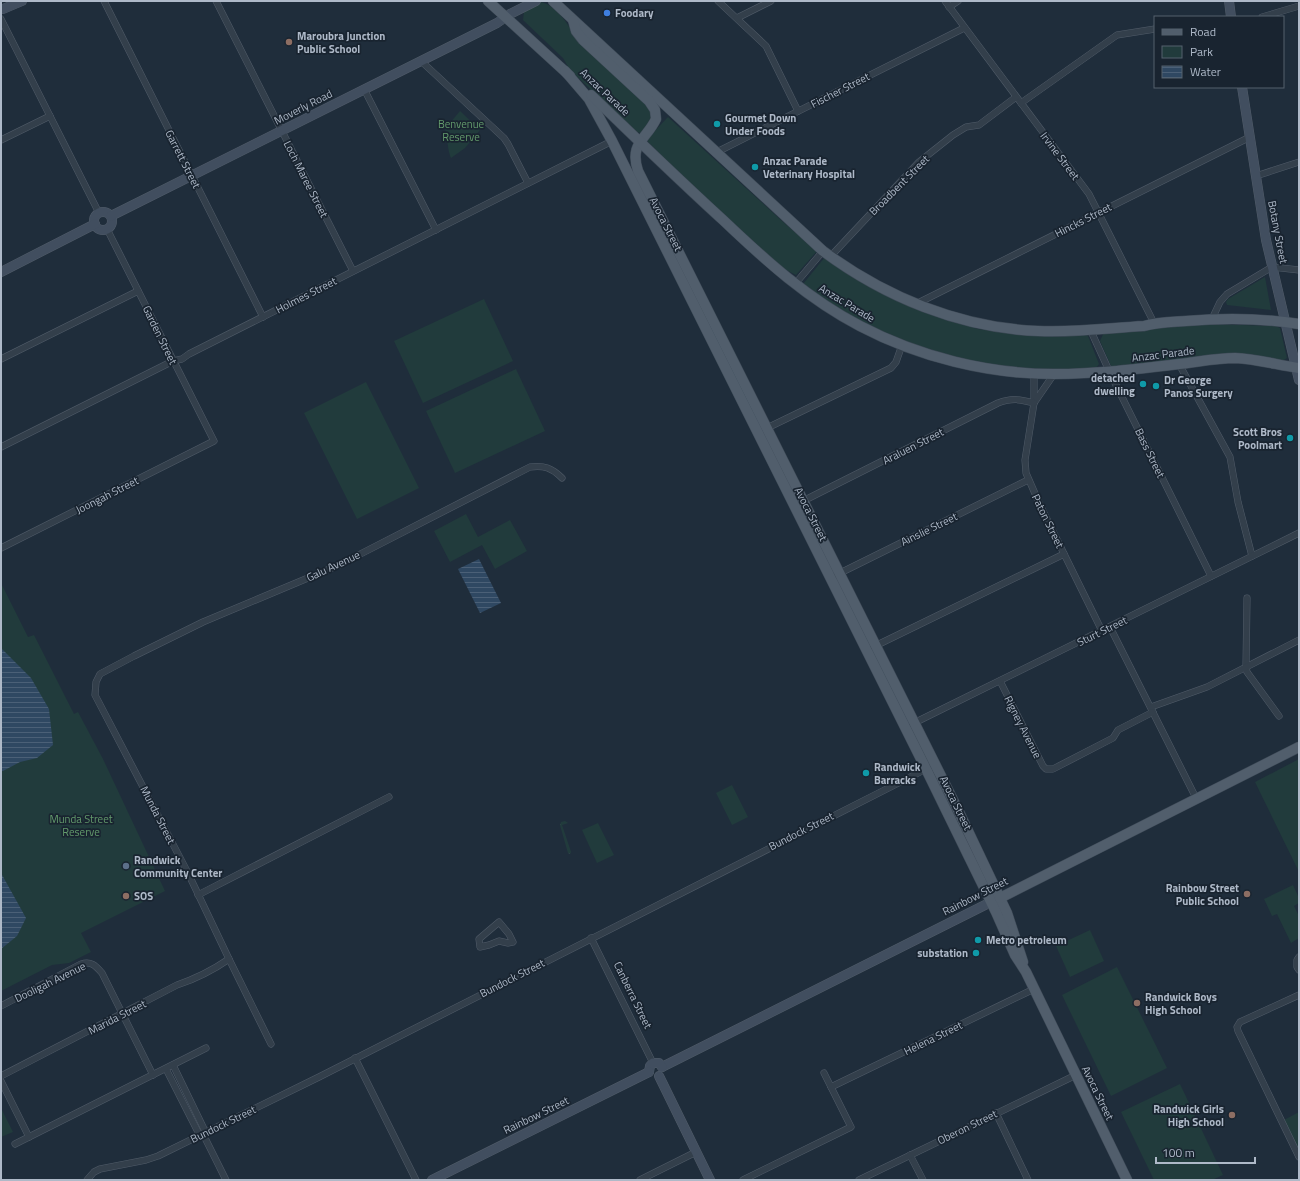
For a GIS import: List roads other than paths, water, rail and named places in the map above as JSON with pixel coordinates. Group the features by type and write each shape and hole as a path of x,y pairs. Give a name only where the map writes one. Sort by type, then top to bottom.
{"main road":[{"name":"Anzac Parade","path":"488,1 753,249 795,284 852,322 872,333 902,345 967,365 1034,373 1054,374 1109,372 1234,358 1298,368"},
{"path":"553,1 826,254 868,281 916,304 938,313 1004,328 1052,332 1144,326 1154,323 1212,319 1254,319 1299,324"},
{"path":"573,20 576,31 583,40 642,94 655,110 656,114 654,123 639,141 635,156 635,164 638,171"},
{"name":"Avoca Street","path":"565,72 588,100 612,141 679,266 762,431 794,506 876,646 910,725 995,900 1007,913 1021,952 1026,972 1127,1180"},
{"path":"638,171 640,162 645,157 648,156 657,159"},
{"name":"Avoca Street","path":"638,171 679,266"},
{"name":"Avoca Street","path":"762,431 803,501 866,650 910,725"},
{"name":"Rainbow Street","path":"995,900 1299,747"}],"street":[{"path":"22,1 2,13 50,116 99,213"},
{"name":"Garrett Street","path":"104,1 262,317"},
{"name":"Loch Maree Street","path":"216,1 353,271"},
{"name":"Moverly Road","path":"111,216 282,132 497,23 536,1"},
{"path":"718,1 766,46 798,111"},
{"path":"737,18 771,1"},
{"name":"Irvine Street","path":"945,1 1089,194 1154,323"},
{"path":"949,7 958,1"},
{"path":"1229,1 1229,16"},
{"path":"1265,16 1299,6"},
{"name":"Fischer Street","path":"715,152 964,28"},
{"path":"1021,104 1117,35 1154,29"},
{"path":"421,61 504,138 528,184"},
{"name":"Botany Street","path":"1242,88 1266,240 1298,368 1299,380"},
{"path":"364,90 436,230"},
{"name":"Broadbent Street","path":"795,284 919,162 953,135 966,127 979,124 1016,96"},
{"path":"1,140 50,116"},
{"name":"Hincks Street","path":"916,304 1250,137"},
{"name":"Holmes Street","path":"1,447 173,361 182,359 189,354 612,141"},
{"path":"1256,176 1299,162"},
{"path":"104,212 111,216 112,223 107,229 101,230 96,227 95,217 99,213 104,212"},
{"path":"1,272 95,224"},
{"name":"Garden Street","path":"107,229 214,441"},
{"path":"1212,319 1220,302 1228,294 1266,270 1272,268 1299,270"},
{"path":"1,359 138,290"},
{"name":"Bass Street","path":"1090,330 1109,372 1211,576"},
{"path":"762,431 891,368 896,362 902,345"},
{"path":"1179,364 1230,456 1238,502 1252,556"},
{"name":"Paton Street","path":"1034,373 1034,404 1025,460 1028,480 1102,631"},
{"name":"Paton Street","path":"1034,404 1054,374"},
{"name":"Araluen Street","path":"794,506 998,403 1010,398 1026,400 1034,404"},
{"name":"Joongah Street","path":"1,548 214,441"},
{"name":"Galu Avenue","path":"100,674 202,622 339,565 530,467 548,467 562,478"},
{"name":"Ainslie Street","path":"835,575 1028,480"},
{"name":"Sturt Street","path":"910,725 1299,533"},
{"path":"866,650 1064,554"},
{"path":"1247,598 1247,672 1279,716"},
{"path":"1110,627 1196,798"},
{"name":"Rigney Avenue","path":"1000,681 1043,766 1046,769 1053,769 1113,738 1118,730 1152,709 1207,686 1299,640"},
{"name":"Munda Street","path":"100,674 96,682 95,694 188,873 270,1044"},
{"name":"Bundock Street","path":"87,1180 94,1172 100,1169 146,1160 158,1156 203,1134 930,766"},
{"path":"198,895 389,797"},
{"name":"Rainbow Street","path":"662,1067 995,900"},
{"path":"498,922 510,934 513,942 500,941 489,945 480,946 478,939 498,922"},
{"name":"Canberra Street","path":"590,938 651,1068"},
{"name":"Marida Street","path":"1,1076 122,1015 177,985 191,980 220,965 228,957"},
{"path":"1298,958 1297,967 1299,970"},
{"name":"Dooligah Avenue","path":"1,1006 81,964 90,963 94,965 102,974 152,1075"},
{"name":"Helena Street","path":"832,1087 1034,989"},
{"path":"1299,995 1240,1022 1237,1027 1299,1158"},
{"path":"15,1144 206,1048"},
{"path":"355,1058 416,1180"},
{"path":"659,1063 662,1067 662,1072 659,1076 652,1076 651,1068 659,1063"},
{"path":"173,1065 203,1134 226,1180"},
{"name":"Rainbow Street","path":"432,1180 651,1068"},
{"path":"166,1069 203,1134"},
{"path":"743,1180 851,1127 824,1073"},
{"name":"Oberon Street","path":"859,1180 1076,1075"},
{"path":"659,1076 710,1180"},
{"path":"1,1081 29,1137"},
{"path":"996,1113 1028,1180"},
{"path":"640,1180 696,1152"},
{"path":"910,1155 923,1180"}],"water":[{"path":"479,559 501,603 480,613 458,569"},
{"path":"1,648 31,678 49,709 53,745 37,758 20,762 3,771 1,771"},
{"path":"1,873 26,918 17,936 1,949"}],"place":[{"name":"Foodary","path":"607,13"},
{"name":"Maroubra Junction Public School","path":"289,42"},
{"name":"Gourmet Down Under Foods","path":"717,124"},
{"name":"Anzac Parade Veterinary Hospital","path":"755,167"},
{"name":"detached dwelling","path":"1143,384"},
{"name":"Dr George Panos Surgery","path":"1156,386"},
{"name":"Scott Bros Poolmart","path":"1290,438"},
{"name":"Randwick Barracks","path":"866,773"},
{"name":"Randwick Community Center","path":"126,866"},
{"name":"Rainbow Street Public School","path":"1247,894"},
{"name":"SOS","path":"126,896"},
{"name":"Metro petroleum","path":"978,940"},
{"name":"substation","path":"976,953"},
{"name":"Randwick Boys High School","path":"1137,1003"},
{"name":"Randwick Girls High School","path":"1232,1115"}],"park label":[{"name":"Benvenue Reserve","path":"461,130"},
{"name":"Munda Street Reserve","path":"81,825"}]}
